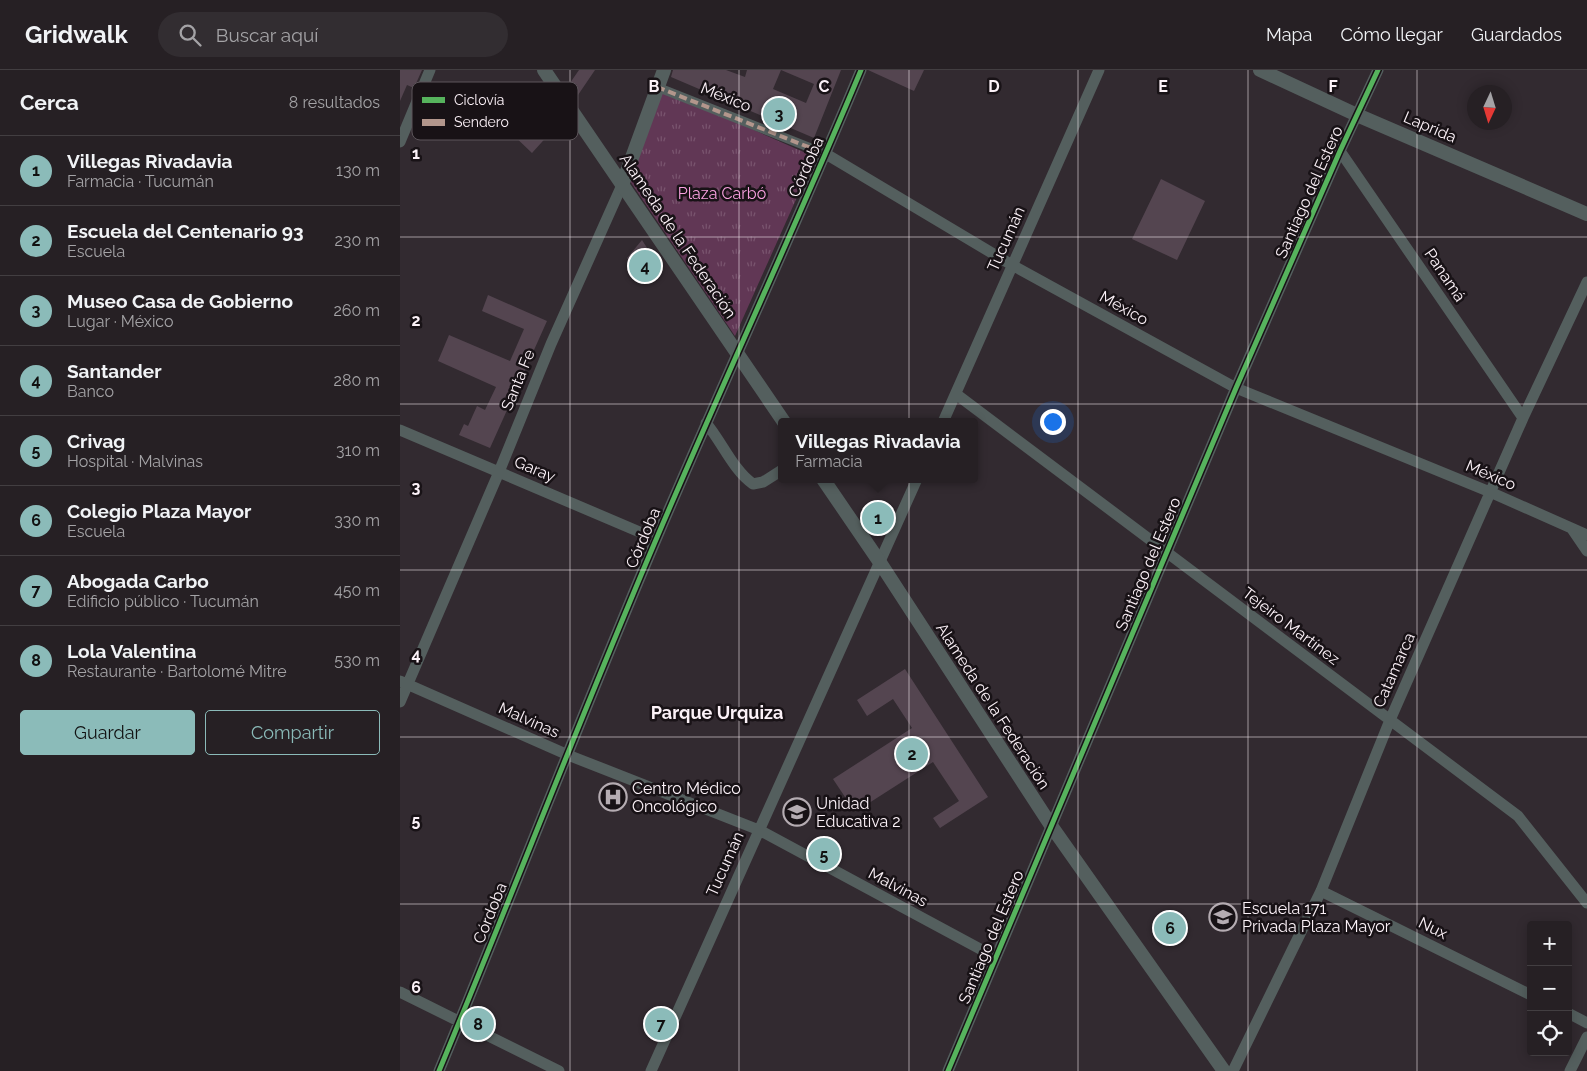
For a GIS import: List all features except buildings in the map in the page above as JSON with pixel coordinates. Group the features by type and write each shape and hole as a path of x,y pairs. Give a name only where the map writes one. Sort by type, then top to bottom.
{"street":[{"path":"425,82 430,70"},
{"name":"Alameda de la Federación","path":"544,70 552,82"},
{"name":"Santa Fe","path":"400,702 404,683 499,472 551,344 622,185 664,70"},
{"name":"Córdoba","path":"439,1071 656,539 736,353 826,154 861,70"},
{"name":"Tucumán","path":"945,418 1099,70"},
{"name":"Laprida","path":"1260,70 1357,115 1587,214"},
{"name":"Santiago del Estero","path":"948,1071 1236,388 1340,151 1378,70"},
{"name":"México","path":"657,87 826,154 1012,265 1236,388 1490,492 1587,535"},
{"path":"400,142 412,113"},
{"name":"Alameda de la Federación","path":"578,120 781,418"},
{"name":"Panamá","path":"1340,151 1523,418"},
{"name":"Catamarca","path":"1232,1071 1321,891 1390,720 1523,418 1587,282"},
{"name":"Tejeiro Martínez","path":"956,394 1518,816 1587,903"},
{"path":"706,423 718,437 743,477 754,484 763,482 778,473"},
{"name":"Garay","path":"400,430 656,539"},
{"name":"Alameda de la Federación","path":"826,483 879,561 1052,828 1224,1071"},
{"name":"Tucumán","path":"651,1071 914,483"},
{"path":"1572,529 1587,551"},
{"name":"Malvinas","path":"404,683 568,755 758,830 995,957"},
{"name":"Nux","path":"1321,891 1527,993"},
{"path":"400,992 460,1020 559,1071"},
{"path":"1572,1015 1587,1022"},
{"path":"1570,1071 1587,1037"}],"green space":[{"name":"Plaza Carbó","path":"663,90 815,157 735,336 628,178"}],"marked path":[{"path":"657,87 826,154"}],"cycle path":[{"path":"439,1071 630,602 861,70"},
{"path":"948,1071 1236,388 1340,151 1378,70"}],"place":[{"name":"Museo Casa de Gobierno","path":"779,114"},
{"name":"Santander","path":"645,266"},
{"name":"Villegas Rivadavia","path":"878,518"},
{"name":"Escuela del Centenario 93","path":"912,754"},
{"name":"Centro Médico Oncológico","path":"613,797"},
{"name":"Unidad Educativa 2","path":"797,812"},
{"name":"Crivag","path":"824,854"},
{"name":"Escuela 171 Privada Plaza Mayor","path":"1223,917"},
{"name":"Colegio Plaza Mayor","path":"1170,928"},
{"name":"Lola Valentina","path":"478,1024"},
{"name":"Abogada Carbo","path":"661,1024"}],"district":[{"name":"Parque Urquiza","path":"717,712"}]}
